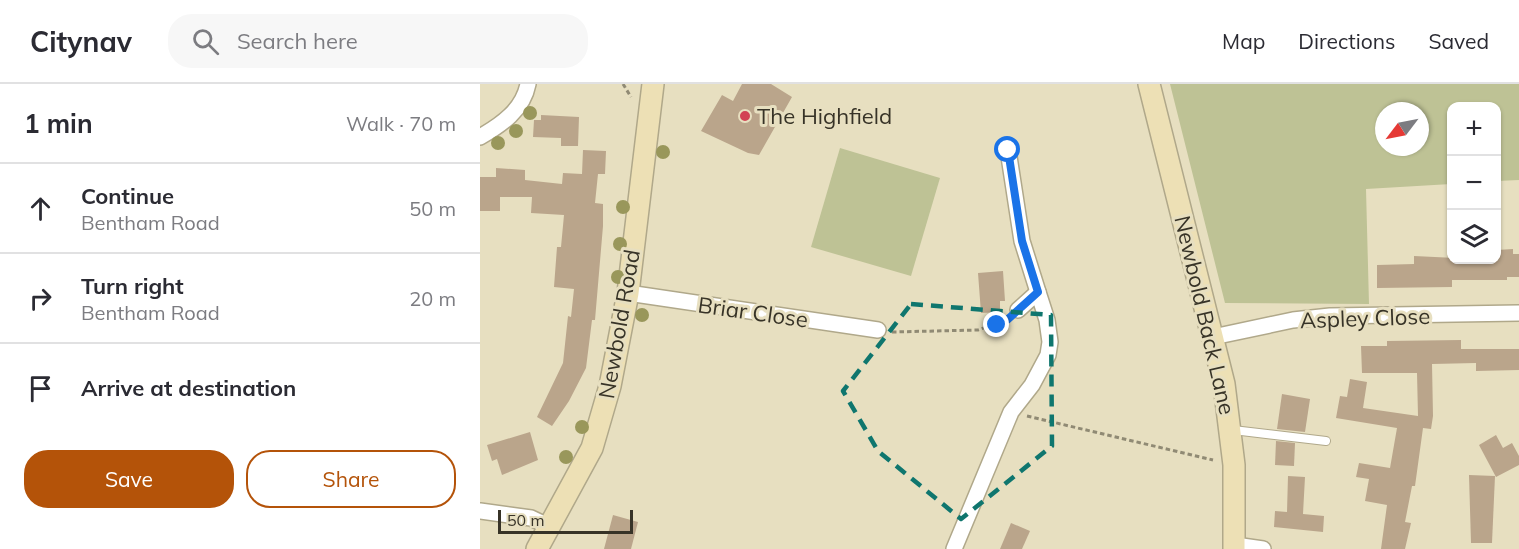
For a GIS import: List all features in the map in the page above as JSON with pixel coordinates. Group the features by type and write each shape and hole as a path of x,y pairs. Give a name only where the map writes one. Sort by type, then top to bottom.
{"main road":[{"name":"Newbold Road","path":"537,549 592,448 610,386 628,293 653,84"},
{"name":"Newbold Back Lane","path":"1149,84 1224,384 1234,465 1235,547"}],"street":[{"path":"480,136 509,118 526,92 528,84"},
{"path":"954,549 1011,412 1032,385 1048,356 1050,342 1047,320 1022,241 1008,150"},
{"path":"1018,310 1038,292"},
{"name":"Briar Close","path":"628,293 878,330"},
{"name":"Aspley Close","path":"1213,337 1293,320 1330,316 1519,313"},
{"path":"480,511 531,518 550,526"},
{"path":"1235,547 1263,549"}],"lane":[{"path":"1231,430 1326,441"}],"path":[{"path":"878,330 899,332 978,330 997,325 1018,310"},
{"path":"1011,412 1234,465"}],"highlighted area":[{"path":"911,304 1051,315 1052,446 961,519 878,451 843,391"}],"green space":[{"path":"1170,84 1519,84 1519,180 1501,181 1501,102 1447,102 1447,184 1366,189 1369,304 1225,303"},
{"path":"840,148 940,178 911,276 811,247"}],"building":[{"name":"The Highfield","path":"742,84 771,84 792,97 759,155 748,153 701,131 722,95 733,101"},
{"path":"541,115 579,117 578,146 561,146 561,138 533,137 534,120 541,120"},
{"path":"583,150 606,151 605,174 598,174 595,203 603,204 603,226 595,320 592,320 586,368 569,401 552,426 537,417 563,363 568,316 571,317 574,289 554,287 557,247 561,247 564,215 531,213 532,197 500,197 500,211 480,211 480,177 496,177 496,168 525,170 525,180 562,184 563,173 582,174"},
{"path":"1513,249 1513,254 1519,254 1519,277 1507,277 1507,280 1452,280 1452,287 1377,288 1377,265 1414,264 1414,256 1447,258 1447,264 1501,264 1501,250"},
{"path":"1003,271 1005,301 1000,301 1000,312 981,313 978,273"},
{"path":"1461,340 1461,349 1519,349 1519,370 1476,371 1476,363 1432,364 1433,416 1431,429 1423,428 1415,486 1412,486 1405,522 1411,523 1405,549 1381,549 1387,505 1365,501 1369,479 1356,477 1359,463 1390,468 1397,428 1336,418 1340,396 1347,397 1350,379 1367,382 1363,408 1418,416 1417,373 1362,373 1361,346 1387,346 1387,341"},
{"path":"1282,394 1310,399 1305,432 1277,429"},
{"path":"530,432 538,460 502,475 497,459 492,461 487,445"},
{"path":"1496,435 1503,448 1512,443 1519,456 1519,465 1496,477 1479,445"},
{"path":"1276,441 1295,443 1294,466 1275,465"},
{"path":"1469,475 1495,476 1492,543 1471,543"},
{"path":"1288,476 1305,477 1303,514 1324,516 1323,532 1274,527 1275,511 1287,512"},
{"path":"613,515 638,522 631,549 604,549"},
{"path":"1011,523 1030,531 1022,549 1000,549"}],"place":[{"name":"The Highfield","path":"745,116"}],"route":[{"path":"997,325 1007,320 1038,292 1022,241 1008,150"}]}
